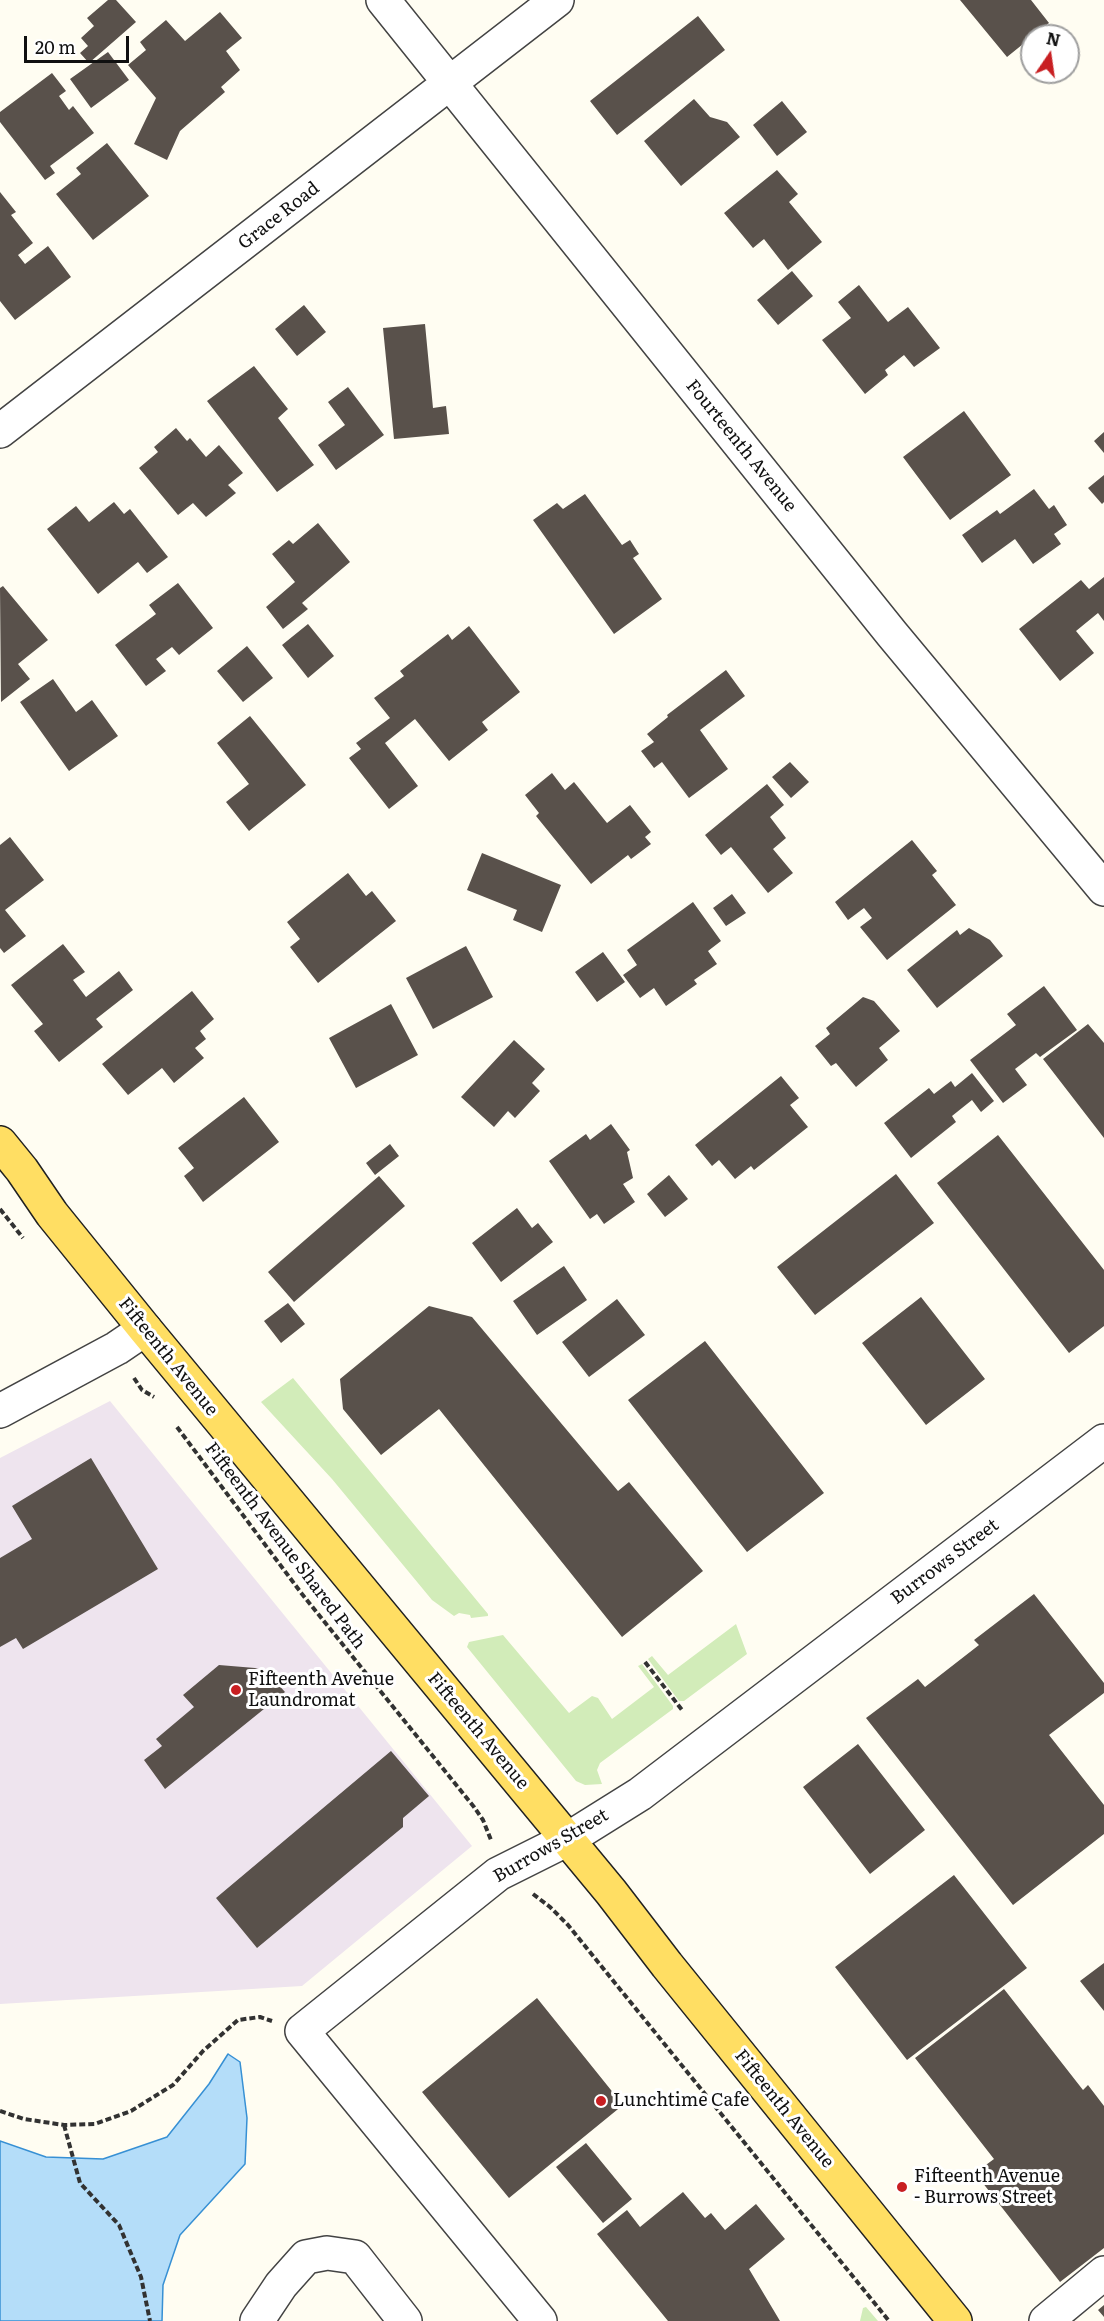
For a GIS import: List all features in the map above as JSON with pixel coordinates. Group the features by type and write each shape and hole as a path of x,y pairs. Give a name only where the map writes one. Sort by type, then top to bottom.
{"main road":[{"name":"Fifteenth Avenue","path":"0,1143 52,1214 145,1329 568,1839 674,1974 955,2321"}],"street":[{"name":"Fourteenth Avenue","path":"383,0 892,634 1104,889"},
{"name":"Grace Road","path":"0,431 557,0"},
{"path":"0,1411 117,1348 145,1329"},
{"name":"Burrows Street","path":"302,2031 498,1875 568,1839 640,1794 1104,1441"},
{"path":"302,2031 540,2321"},
{"path":"257,2321 281,2285 306,2257 327,2253 355,2257 405,2321"},
{"path":"1046,2321 1104,2273"}],"path":[{"path":"138,1384 159,1403"},
{"name":"Fifteenth Avenue Shared Path","path":"171,1419 310,1603 474,1807 483,1820 492,1842"},
{"path":"645,1662 682,1710"},
{"path":"536,1898 550,1907 568,1925 889,2321"},
{"path":"0,2110 24,2119 64,2125 95,2124 131,2110 173,2085 203,2051 238,2020 260,2017 302,2031"},
{"path":"64,2125 80,2183 119,2225 141,2277 150,2321"}],"shaded area":[{"path":"110,1401 472,1846 302,1986 0,2004 0,1458"}],"green space":[{"path":"293,1378 488,1616 471,1618 470,1615 459,1613 454,1616 432,1600 332,1479 261,1402"},
{"path":"736,1624 747,1654 684,1701 679,1701 648,1659 652,1656 668,1675"},
{"path":"503,1635 569,1713 592,1696 598,1698 612,1719 654,1687 638,1666 642,1664 673,1709 600,1763 597,1770 602,1784 585,1785 576,1781 467,1647 469,1642"},
{"path":"866,2307 878,2321 860,2321 863,2308"}],"water":[{"path":"228,2054 240,2062 247,2118 245,2164 180,2235 163,2285 162,2321 0,2321 0,2141 46,2157 103,2159 167,2137 209,2084"}],"building":[{"path":"108,0 116,0 136,22 89,63 80,53 88,46 81,38 94,26 87,18"},
{"path":"960,0 1031,0 1049,23 1020,24 1020,46 1007,57"},
{"path":"220,12 242,38 226,51 240,70 221,87 225,92 180,131 167,160 134,144 156,98 128,65 146,50 140,42 166,20 185,41"},
{"path":"698,16 725,50 617,135 590,101"},
{"path":"108,52 129,80 91,108 70,79"},
{"path":"52,73 66,91 59,96 69,110 73,106 94,133 50,166 55,173 45,180 0,122 0,112"},
{"path":"694,99 710,117 727,122 740,137 681,186 644,141"},
{"path":"782,101 807,132 777,156 753,125"},
{"path":"107,143 149,196 93,240 56,194 81,174 76,168"},
{"path":"777,170 798,194 789,202 822,242 788,270 764,239 753,248 724,213"},
{"path":"0,192 16,212 11,215 33,243 18,255 25,264 48,246 71,277 15,320 0,301"},
{"path":"792,271 813,296 778,325 757,300"},
{"path":"859,285 888,322 908,307 940,348 914,367 904,355 885,370 888,375 865,394 822,340 851,318 838,302"},
{"path":"304,305 326,332 297,356 275,329"},
{"path":"425,324 433,408 446,406 449,434 394,439 383,328"},
{"path":"254,366 288,409 278,418 314,465 277,492 207,401"},
{"path":"348,387 384,435 336,470 318,445 345,425 328,402"},
{"path":"964,411 1011,475 950,520 903,457"},
{"path":"176,428 187,441 190,438 206,457 219,445 243,473 228,485 236,493 206,517 193,503 178,515 139,468 158,452 154,447"},
{"path":"1104,432 1104,453 1094,441"},
{"path":"1104,475 1104,502 1102,504 1088,488"},
{"path":"1034,489 1049,509 1054,505 1067,525 1054,534 1061,544 1033,564 1015,539 982,563 962,535 997,510 1000,514"},
{"path":"585,494 622,545 630,540 639,554 633,558 662,599 614,634 533,520 557,503 563,509"},
{"path":"114,502 124,514 130,509 168,557 147,573 138,562 98,594 47,529 76,506 89,522"},
{"path":"318,523 350,562 302,603 308,609 283,629 266,607 295,582 272,554 289,540 293,544"},
{"path":"1104,577 1104,621 1098,613 1076,631 1094,653 1060,681 1019,629 1081,580 1089,589"},
{"path":"178,583 213,628 179,655 172,647 156,659 166,671 146,686 115,645 156,614 149,605"},
{"path":"3,586 48,640 18,664 30,679 1,702 0,588"},
{"path":"308,624 334,656 308,678 282,645"},
{"path":"469,626 520,692 482,722 488,730 449,761 415,719 385,743 418,786 389,809 349,758 361,749 356,743 390,718 374,698 404,676 400,671 448,634 452,640"},
{"path":"247,646 273,678 243,702 217,671"},
{"path":"726,670 745,696 700,730 728,769 689,798 662,762 654,768 641,751 654,742 647,734 668,717 667,715"},
{"path":"53,679 76,712 92,700 118,736 69,771 20,702"},
{"path":"250,716 306,785 249,831 226,802 249,784 217,743"},
{"path":"790,762 809,782 791,798 772,777"},
{"path":"552,773 565,790 574,782 607,823 630,805 651,832 645,837 651,844 631,859 628,855 591,884 536,816 539,813 525,795"},
{"path":"767,784 784,805 770,817 786,838 773,849 793,873 768,893 731,847 721,855 705,835"},
{"path":"10,837 44,880 5,910 26,936 4,953 0,948 0,845"},
{"path":"912,840 937,871 932,875 956,905 887,960 860,927 872,918 864,908 848,920 835,902"},
{"path":"482,853 561,885 542,932 513,920 517,910 467,890"},
{"path":"348,873 366,896 372,891 396,921 318,983 290,947 300,939 287,922"},
{"path":"732,894 746,913 726,926 713,908"},
{"path":"693,902 721,941 708,951 717,964 694,980 697,984 666,1006 654,988 640,998 623,975 637,965 627,950"},
{"path":"969,928 990,940 1003,956 937,1008 907,970 957,930 960,935"},
{"path":"63,944 85,972 73,980 86,997 119,971 133,990 96,1019 103,1027 59,1062 34,1031 43,1024 11,985"},
{"path":"466,946 493,997 433,1029 406,978"},
{"path":"603,952 625,982 597,1002 575,972"},
{"path":"1044,986 1077,1030 1040,1057 1036,1053 1015,1069 1027,1085 1003,1103 970,1060 1016,1025 1007,1014"},
{"path":"192,991 214,1019 200,1031 206,1039 195,1048 204,1058 174,1083 162,1068 128,1095 102,1064"},
{"path":"863,997 874,1001 900,1031 879,1048 888,1060 856,1087 836,1063 831,1066 815,1046 830,1034 826,1028"},
{"path":"391,1004 418,1055 356,1088 329,1038"},
{"path":"1088,1024 1104,1043 1104,1138 1043,1059"},
{"path":"514,1040 545,1069 532,1083 540,1091 515,1118 508,1111 494,1127 461,1097"},
{"path":"972,1073 994,1101 981,1112 972,1100 952,1116 956,1122 911,1158 884,1123 929,1088 934,1094 951,1081 955,1087"},
{"path":"781,1076 799,1098 790,1105 808,1127 754,1170 751,1166 735,1179 719,1160 712,1166 695,1145"},
{"path":"244,1097 279,1142 203,1202 184,1176 194,1168 178,1148"},
{"path":"611,1124 630,1150 627,1152 633,1178 623,1184 635,1202 604,1224 597,1214 590,1219 549,1161 586,1134 590,1140"},
{"path":"998,1135 1104,1270 1104,1326 1069,1353 937,1183"},
{"path":"390,1144 399,1156 375,1175 366,1163"},
{"path":"896,1174 934,1223 815,1315 777,1267"},
{"path":"669,1175 688,1199 665,1217 647,1194"},
{"path":"379,1176 405,1206 294,1302 268,1272"},
{"path":"517,1208 532,1228 538,1223 553,1242 501,1282 472,1243"},
{"path":"564,1266 587,1300 537,1335 513,1301"},
{"path":"921,1297 985,1379 926,1425 862,1343"},
{"path":"617,1299 645,1335 589,1377 562,1342"},
{"path":"288,1303 305,1324 281,1343 264,1321"},
{"path":"429,1306 472,1317 618,1491 629,1482 703,1571 622,1637 439,1409 381,1455 343,1409 340,1379"},
{"path":"705,1341 824,1493 747,1552 628,1400"},
{"path":"91,1458 158,1569 23,1649 16,1638 0,1647 0,1558 32,1539 12,1506"},
{"path":"1034,1594 1104,1683 1104,1693 1049,1735 1104,1805 1104,1834 1013,1905 866,1718 918,1679 925,1687 979,1645 974,1640"},
{"path":"219,1665 255,1668 267,1672 285,1692 165,1789 144,1760 162,1746 156,1739 194,1707 183,1695"},
{"path":"858,1744 925,1830 870,1874 803,1787"},
{"path":"391,1751 429,1796 403,1818 403,1827 257,1948 216,1898"},
{"path":"954,1875 1027,1968 907,2060 835,1967"},
{"path":"1104,1963 1104,2011 1080,1981"},
{"path":"1004,1989 1083,2090 1088,2085 1104,2106 1104,2248 1060,2282 975,2173 994,2159 915,2058"},
{"path":"537,1998 623,2105 509,2198 422,2092"},
{"path":"586,2143 632,2199 603,2223 556,2167"},
{"path":"683,2192 705,2218 711,2213 725,2230 756,2204 785,2239 749,2269 780,2321 668,2321 597,2234 627,2210 640,2227"},
{"path":"1104,2305 1104,2317 1098,2310"}],"place":[{"name":"Fifteenth Avenue Laundromat","path":"236,1690"},
{"name":"Lunchtime Cafe","path":"601,2101"},
{"name":"Fifteenth Avenue - Burrows Street","path":"902,2187"}]}
